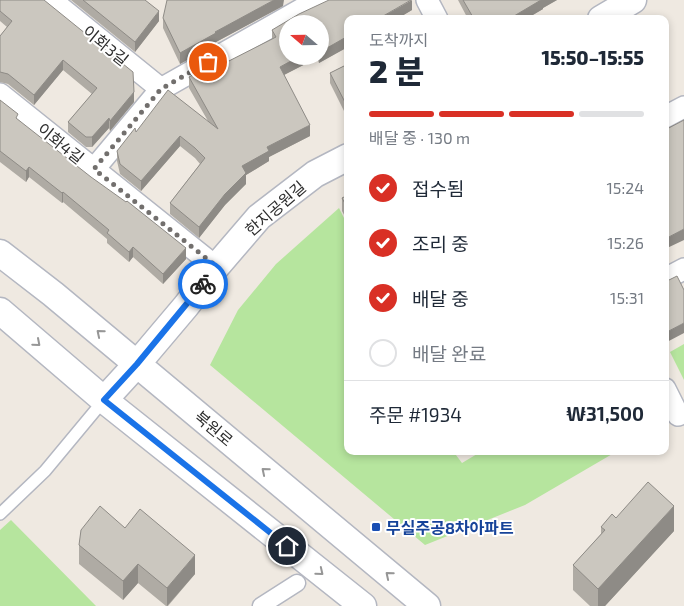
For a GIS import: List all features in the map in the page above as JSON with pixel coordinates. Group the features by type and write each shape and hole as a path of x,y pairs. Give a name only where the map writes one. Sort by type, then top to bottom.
{"street":[{"name":"이화3길","path":"51,0 161,89"},
{"path":"427,0 435,15"},
{"path":"608,15 633,0"},
{"path":"94,169 161,89 305,3"},
{"name":"이화4길","path":"0,94 216,266"},
{"path":"669,115 684,107"},
{"name":"한지공원길","path":"104,400 137,364 186,306 216,266 259,217 315,174 344,159"},
{"name":"북원로","path":"0,253 53,294 427,606"},
{"path":"669,277 684,269"},
{"path":"0,311 104,400 363,606"},
{"path":"669,397 681,420"},
{"path":"261,606 297,583"}],"lane":[{"path":"0,514 45,471 104,400"}],"green space":[{"path":"339,208 344,218 344,455 456,455 462,463 475,455 611,455 525,505 425,545 210,365 238,310 276,264"},
{"path":"684,344 684,380 670,352"},
{"path":"11,520 96,606 0,606 0,530"}],"building":[{"path":"0,0 44,0 133,72 134,92 110,121 109,118 92,137 86,137 68,122 97,88 63,60 34,95 8,74 0,72 0,36 12,21 0,11"},
{"path":"83,0 145,0 159,11 135,42"},
{"path":"167,0 274,0 180,53 163,18"},
{"path":"329,0 411,0 385,15 344,15 344,38 329,47 329,15 297,15"},
{"path":"463,0 541,0 516,15 472,15"},
{"path":"279,26 279,65 284,65 280,67 310,125 267,147 269,151 242,166 246,173 225,194 199,227 170,203 205,158 195,148 180,136 141,181 120,164 117,151 135,128 136,132 168,90 218,129 189,77 220,59 223,64 276,37 272,30"},
{"path":"344,66 344,100 330,73"},
{"path":"0,100 18,114 16,118 186,248 163,274 133,247 129,252 107,233 109,230 63,192 29,167 26,171 0,151"},
{"path":"684,120 684,229 669,237 669,128"},
{"path":"677,276 684,290 684,323 669,331 669,280"},
{"path":"648,482 674,506 598,589 573,565 605,530 601,527 612,514 616,518"},
{"path":"100,506 125,528 140,509 195,555 167,588 138,564 123,581 79,545 81,530"}],"way so far":[{"path":"203,284 216,266 94,169 161,89 208,62"}],"place":[{"name":"무실주공8차아파트","path":"376,527"}],"route":[{"path":"203,284 137,364 104,400 287,546"}]}
